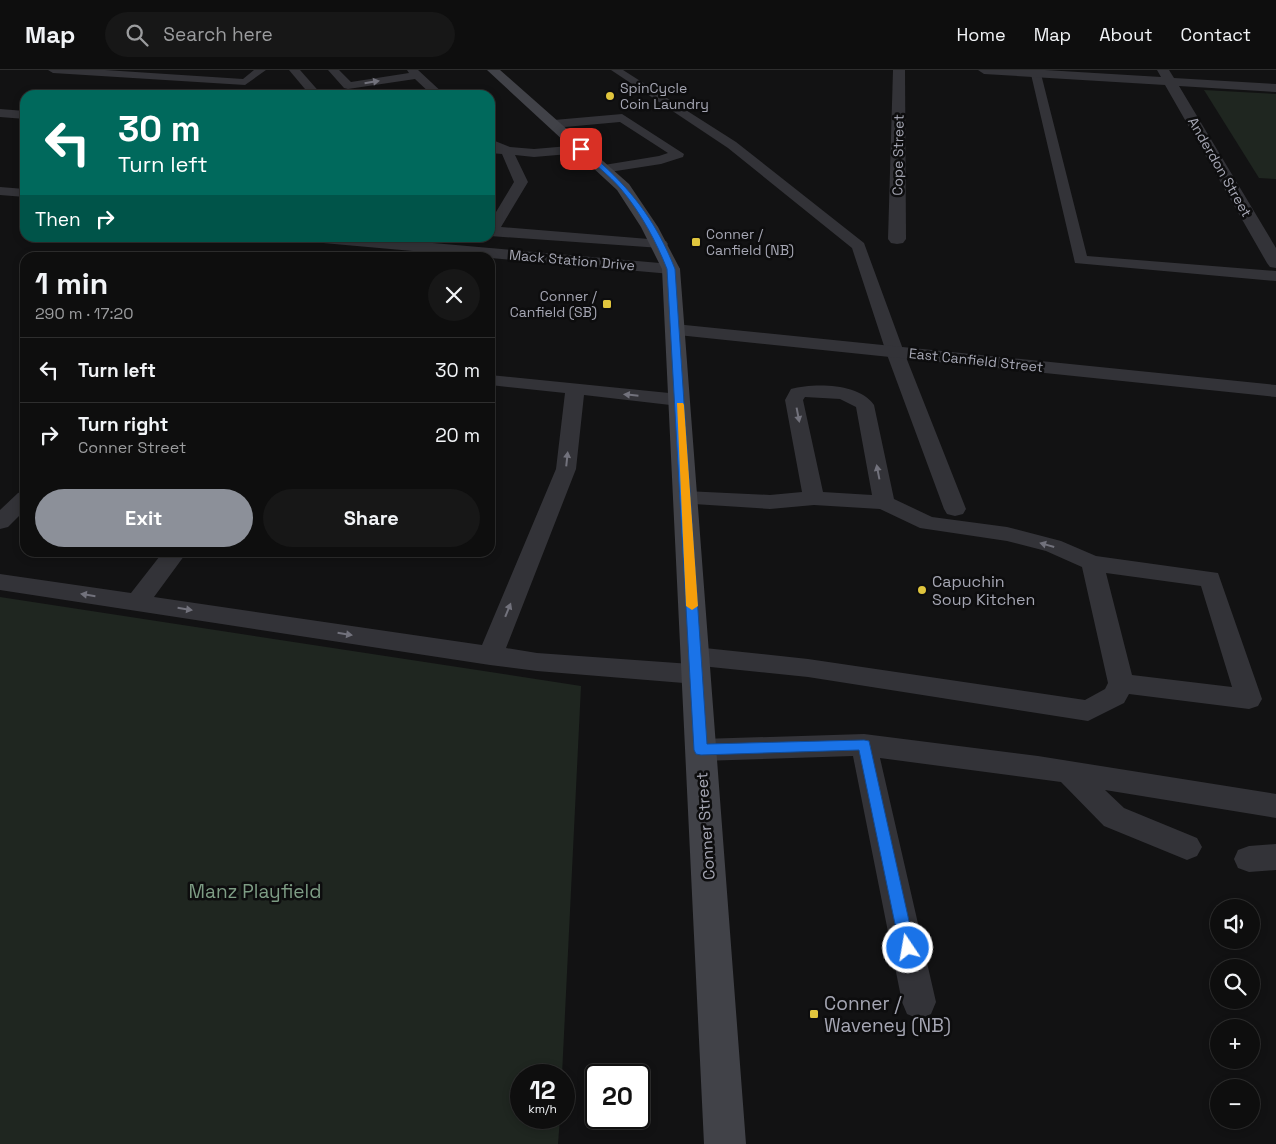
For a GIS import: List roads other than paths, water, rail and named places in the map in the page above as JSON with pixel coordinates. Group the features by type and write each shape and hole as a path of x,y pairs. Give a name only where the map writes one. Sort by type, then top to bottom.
{"main road":[{"name":"Conner Street","path":"493,70 623,187 639,208 661,244 671,269 725,1144"}],"street":[{"name":"Cope Street","path":"897,239 899,70"},
{"path":"984,70 1166,76 1276,88"},
{"name":"Anderdon Street","path":"1166,76 1276,263"},
{"name":"Mack Station Drive","path":"368,242 480,252"},
{"name":"Mack Station Drive","path":"495,253 671,269"},
{"name":"East Canfield Street","path":"675,330 1276,391"}],"lane":[{"path":"53,70 245,82 261,70"},
{"path":"294,70 312,90"},
{"path":"333,70 348,86 394,79 415,73 434,90"},
{"path":"385,70 394,79"},
{"path":"616,70 732,145 859,246 895,352 955,509"},
{"path":"1036,72 1080,260 1276,276"},
{"path":"389,90 428,84"},
{"path":"0,112 20,114"},
{"path":"554,124 622,118 678,154 661,160 603,169"},
{"path":"495,145 507,151 521,182 495,224"},
{"path":"495,150 534,153 581,149"},
{"path":"0,191 20,193"},
{"path":"495,232 661,244"},
{"path":"495,381 680,400"},
{"path":"490,656 566,469 575,389"},
{"path":"814,498 794,400 798,393 808,391 849,395 858,398 865,405 884,503"},
{"path":"685,498 770,502 814,498 884,503 928,522 1007,534 1053,546 1092,563 1210,579 1249,699 1121,683"},
{"path":"0,522 20,503"},
{"path":"137,602 172,557"},
{"path":"0,582 537,662 808,668 1088,711 1115,696 1121,683 1092,563"},
{"path":"701,750 864,745 1069,772 1276,806"},
{"path":"864,745 919,1002"},
{"path":"1069,772 1114,817 1187,847"}],"place":[{"name":"SpinCycle Coin Laundry","path":"610,96"},
{"name":"Conner / Canfield (NB)","path":"696,242"},
{"name":"Conner / Canfield (SB)","path":"607,304"},
{"name":"Capuchin Soup Kitchen","path":"922,590"},
{"name":"Conner / Waveney (NB)","path":"814,1014"}],"park label":[{"name":"Manz Playfield","path":"255,891"}]}
